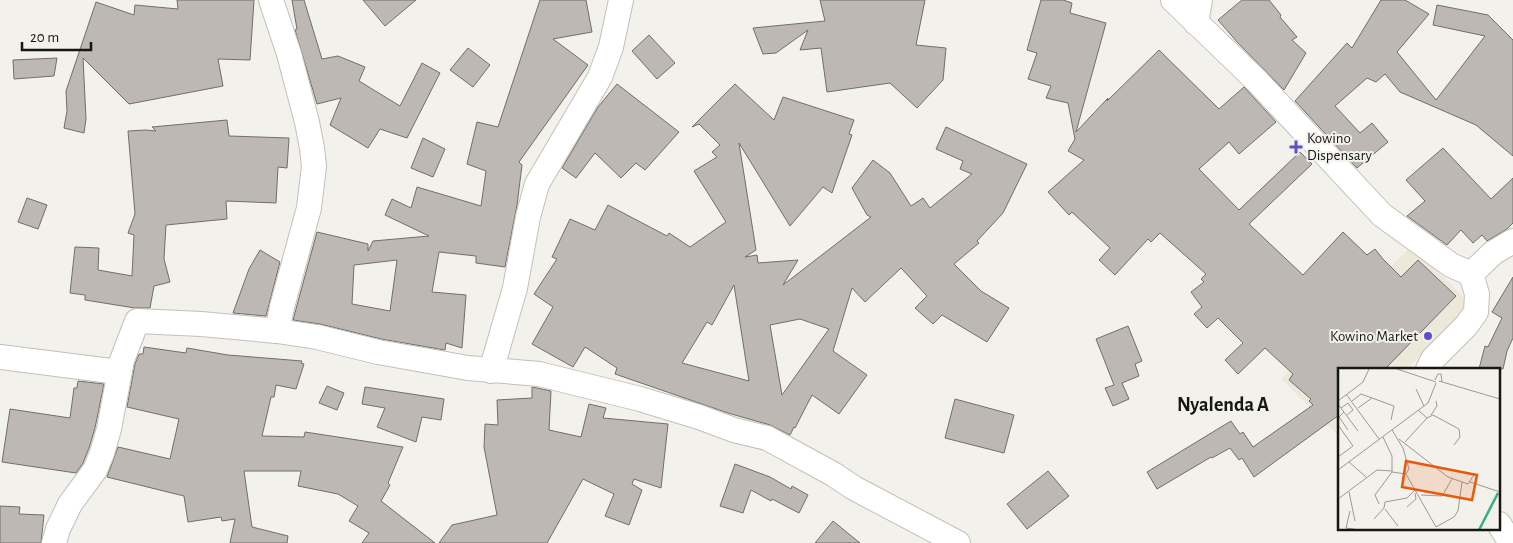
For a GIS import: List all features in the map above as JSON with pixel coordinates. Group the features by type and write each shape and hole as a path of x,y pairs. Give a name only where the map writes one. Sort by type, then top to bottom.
{"street":[{"path":"271,0 289,54 307,122 314,166 309,208 277,332"},
{"path":"491,371 515,288 528,217 537,184 600,77 611,47 621,0"},
{"path":"1173,0 1198,11 1257,81 1382,215 1451,265 1471,274 1477,294 1476,312 1466,326 1433,359 1428,368"},
{"path":"1471,274 1493,253 1513,241"},
{"path":"54,543 70,504 95,470 102,454 109,428 119,372 130,335 137,321 201,324 317,337 436,363 491,371 539,374 579,382 699,417 734,430 767,438 833,474 854,488 958,543"},
{"path":"0,357 119,372"},
{"path":"1500,526 1511,543"}],"shaded area":[{"name":"Kowino Market","path":"1411,246 1471,304 1408,368 1385,368 1392,360 1349,345 1373,368 1369,368 1346,347 1334,360 1343,368 1338,368 1338,370 1330,361 1317,374 1338,395 1338,406 1322,389 1309,401 1331,423 1338,416 1338,435 1281,379","holes":["1419,260 1456,296 1445,308 1407,271","1399,298 1439,313 1439,314 1427,326","1379,314 1409,344 1396,358 1365,328"]}],"building":[{"path":"177,0 254,0 250,60 218,59 223,86 129,104 83,58 86,119 84,133 64,128 67,111 66,91 96,2 134,15 135,5 178,9"},
{"path":"292,0 304,0 322,59 338,56 365,67 359,81 400,106 422,63 440,73 407,138 380,129 368,148 330,125 341,98 317,104 295,30 297,29"},
{"path":"363,0 416,0 385,26"},
{"path":"540,0 586,0 592,32 553,39 588,65 519,162 522,165 517,205 505,267 476,263 476,256 439,252 432,292 466,295 462,348 446,343 445,350 381,339 320,324 293,320 317,232 368,244 368,251 373,241 429,236 385,215 392,199 411,208 417,187 481,206 486,171 467,164 477,122 498,127","holes":["397,260 390,311 352,304 354,265"]},
{"path":"820,0 925,0 916,45 946,48 943,80 917,108 890,83 827,92 821,48 800,50 808,30 776,53 763,54 753,28 825,21"},
{"path":"1041,0 1063,0 1072,3 1070,13 1106,23 1076,132 1108,98 1107,101 1159,50 1219,109 1244,87 1276,122 1239,154 1229,142 1199,169 1239,210 1300,152 1312,164 1249,224 1303,275 1343,232 1367,255 1375,249 1401,277 1418,260 1456,296 1386,368 1338,368 1338,416 1254,477 1242,458 1239,460 1230,448 1157,489 1147,472 1231,421 1240,434 1243,432 1253,447 1313,405 1309,401 1311,399 1289,380 1293,374 1265,348 1238,374 1225,360 1243,343 1218,318 1207,328 1194,314 1202,307 1191,292 1204,282 1201,279 1206,274 1160,233 1151,242 1148,239 1115,275 1099,260 1110,248 1072,212 1069,215 1048,192 1084,160 1068,151 1075,139 1068,103 1046,98 1051,86 1028,79 1037,53 1027,50"},
{"path":"1242,0 1269,0 1297,37 1292,40 1306,53 1284,90 1218,20"},
{"path":"1381,0 1405,0 1429,14 1397,52 1436,100 1485,36 1433,25 1437,5 1488,15 1513,40 1513,156 1476,125 1400,92 1385,74 1376,82 1367,78 1335,106 1360,133 1372,123 1388,142 1357,168 1295,101 1347,43 1352,48"},
{"path":"649,35 675,63 657,79 632,51"},
{"path":"468,48 490,65 473,87 450,70"},
{"path":"57,58 54,76 14,79 13,60"},
{"path":"617,84 679,132 645,170 636,163 621,178 595,153 576,178 562,168 598,107"},
{"path":"735,84 774,120 783,97 854,120 849,134 852,135 832,193 823,187 790,226 739,143 756,250 745,257 757,255 758,263 798,260 783,285 871,217 867,215 852,188 873,160 890,173 911,206 923,198 930,208 972,174 960,169 963,161 936,149 946,127 1027,164 1003,213 977,241 979,243 954,264 981,291 1009,308 987,342 942,315 933,324 915,308 927,296 901,268 865,302 852,288 833,351 867,375 839,414 812,395 790,435 770,425 728,413 615,374 617,368 585,347 573,367 532,344 553,307 534,294 557,259 552,257 570,219 595,230 608,205 667,236 669,233 690,247 726,222 694,171 717,157 712,152 720,145 699,124 692,127","holes":["734,285 749,381 682,363 707,322 712,325","800,319 829,329 782,395 770,325"]},
{"path":"227,120 229,136 289,138 287,168 278,167 276,203 226,201 227,219 166,225 164,259 170,282 154,286 150,308 135,308 85,300 85,295 70,293 75,247 99,248 98,270 132,276 134,235 128,233 135,214 128,131 156,131 152,127"},
{"path":"423,138 445,149 433,177 411,168"},
{"path":"1443,148 1491,199 1513,178 1513,223 1507,229 1487,241 1482,235 1473,243 1461,230 1447,245 1407,216 1425,201 1406,180"},
{"path":"27,198 47,205 38,229 18,222"},
{"path":"260,250 280,262 266,316 233,313 249,269"},
{"path":"1513,277 1513,338 1507,351 1503,369 1479,368 1485,346 1488,347 1502,318 1492,312"},
{"path":"1128,326 1142,361 1135,364 1139,376 1122,383 1129,399 1113,406 1105,388 1114,385 1096,339"},
{"path":"144,347 186,353 187,348 228,355 302,361 301,363 304,364 296,389 276,385 274,397 271,397 262,436 304,437 305,432 403,447 388,483 390,485 381,501 435,543 362,543 369,533 349,521 358,506 338,494 298,486 301,471 244,471 252,527 288,536 287,543 230,543 235,519 222,521 221,517 188,522 184,496 107,477 118,447 170,459 179,419 127,407 135,364 139,354 143,354"},
{"path":"78,381 104,384 89,448 83,463 76,473 2,462 10,409 70,418 74,388 77,388"},
{"path":"327,386 344,393 337,410 319,403"},
{"path":"365,387 444,399 441,420 422,417 416,442 377,427 385,408 362,404"},
{"path":"532,387 551,391 549,430 581,437 589,404 606,408 603,418 668,424 661,488 634,479 632,484 642,490 629,525 605,516 614,494 583,479 547,543 439,543 452,525 497,515 484,447 485,424 498,425 497,400 532,398"},
{"path":"955,399 1014,415 1004,453 945,438"},
{"path":"735,464 770,477 791,489 792,486 808,495 799,513 751,490 743,513 720,506"},
{"path":"1048,471 1069,496 1027,529 1007,504"},
{"path":"0,506 20,507 19,514 44,515 41,543 0,543"},
{"path":"833,521 860,543 815,543"}],"place":[{"name":"Kowino Dispensary","path":"1296,147"},
{"name":"Kowino Market","path":"1428,336"}],"district":[{"name":"Nyalenda A","path":"1223,404"}]}
